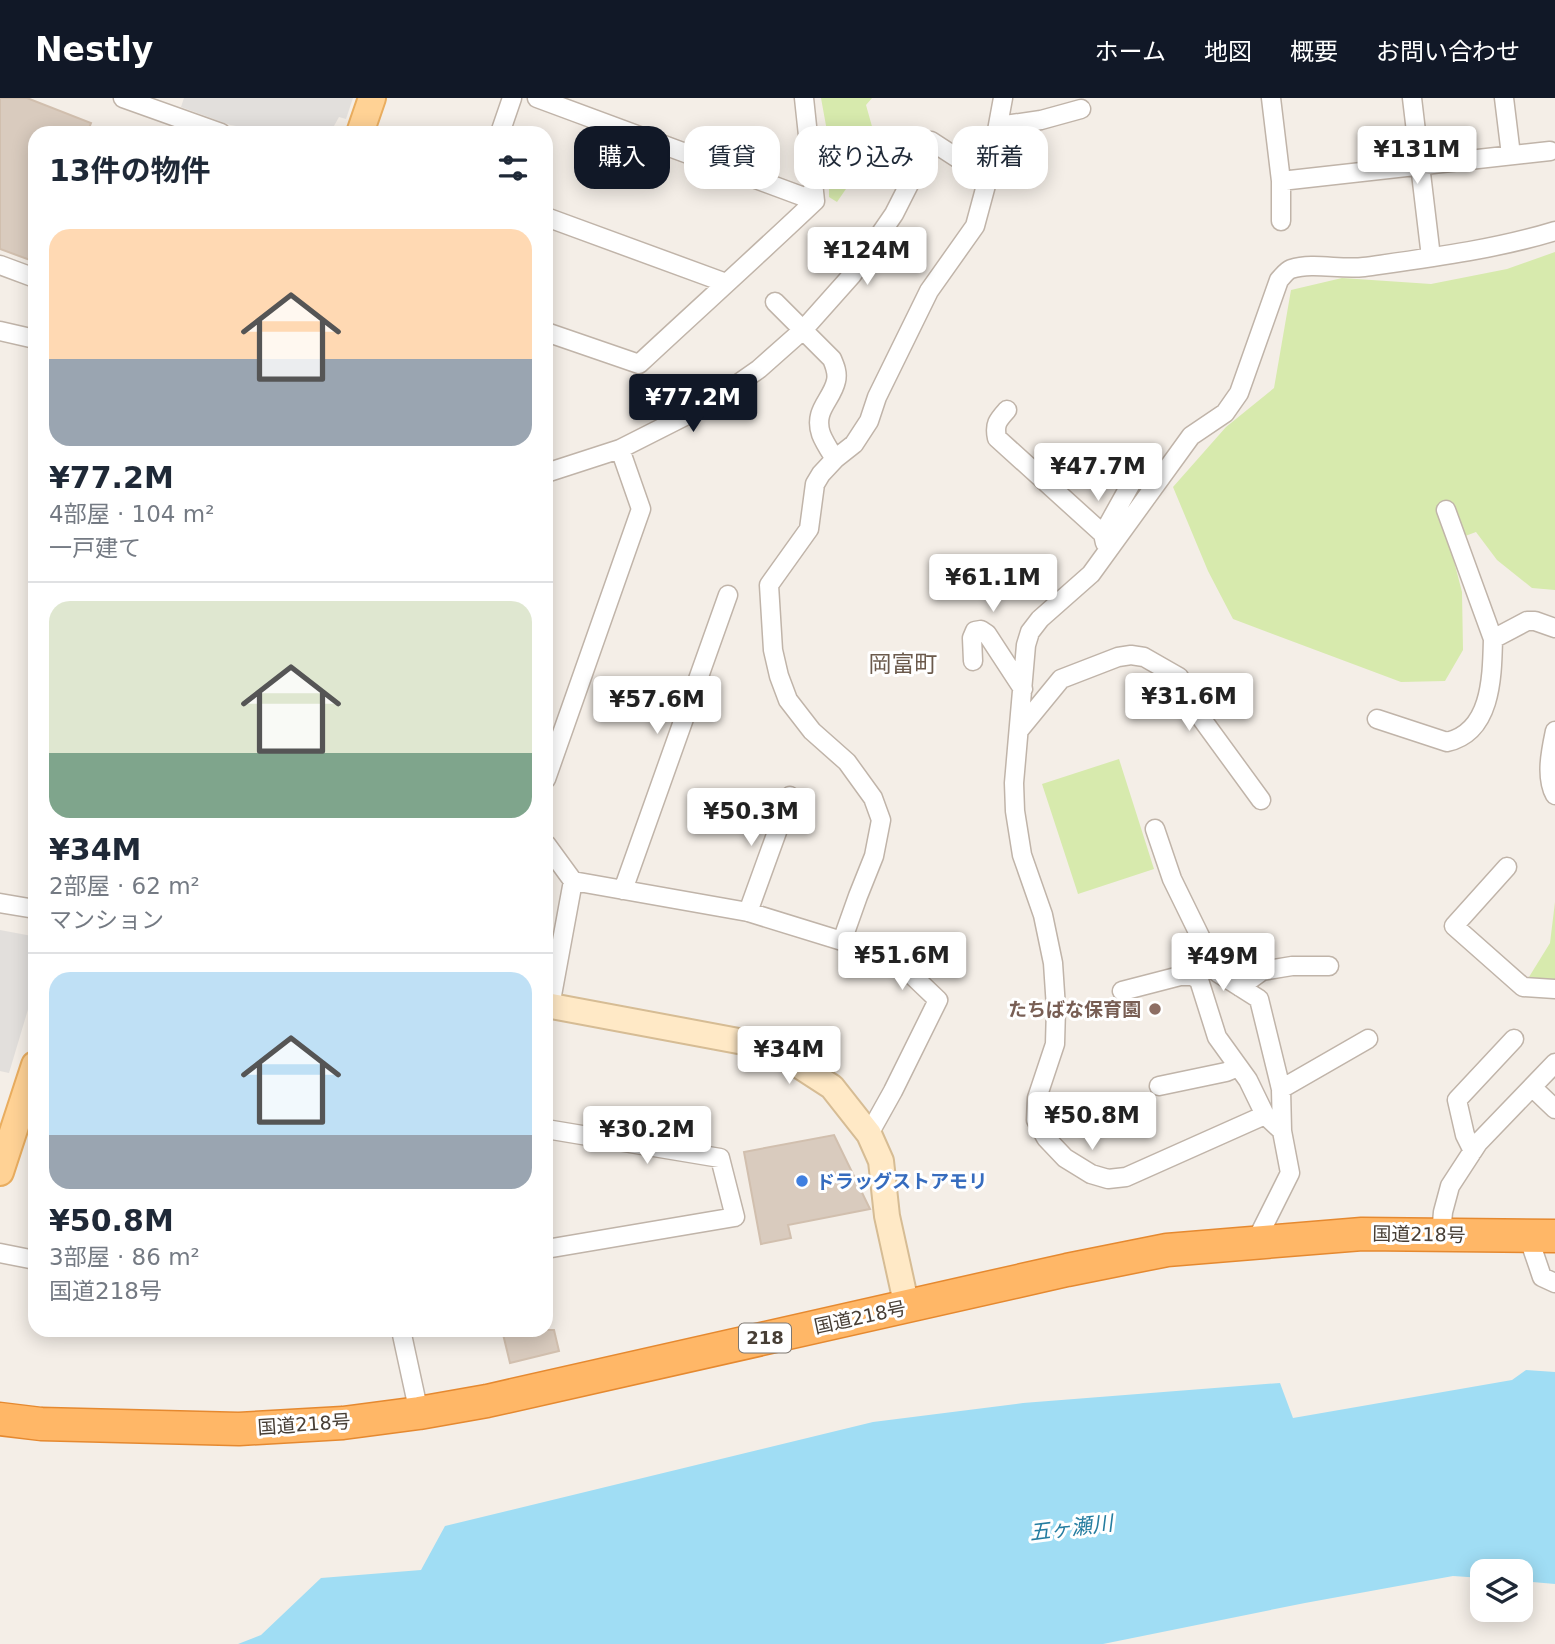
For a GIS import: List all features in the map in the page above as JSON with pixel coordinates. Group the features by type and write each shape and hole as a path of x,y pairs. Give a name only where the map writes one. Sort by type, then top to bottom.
{"highway":[{"name":"国道218号","path":"0,1419 41,1424 239,1429 343,1423 487,1401 1067,1270 1167,1250 1362,1234 1542,1236"}],"main road":[{"path":"362,126 372,98"},
{"path":"0,1172 28,1086"}],"street":[{"path":"123,98 201,126"},
{"path":"502,126 512,98"},
{"path":"537,98 815,201"},
{"path":"804,98 815,201"},
{"path":"1003,98 998,126 1041,120 1081,109"},
{"path":"1271,98 1281,181 1281,221"},
{"path":"1412,98 1431,257"},
{"path":"1504,98 1511,155"},
{"path":"553,471 620,450 709,404 759,369 803,330 852,275 894,214 930,141 952,155"},
{"path":"1281,181 1550,151"},
{"path":"842,941 874,856 881,820 873,798 847,762 812,731 788,701 773,650 769,585 808,529 815,484 821,474 854,444 869,421 877,397 929,291 975,226 985,189"},
{"path":"553,334 639,364 815,201"},
{"path":"553,220 726,283"},
{"path":"1265,1115 1126,1177 1108,1179 1091,1174 1065,1158 1046,1138 1036,1120 1037,1098 1055,1044 1056,1008 1053,963 1042,915 1022,855 1015,811 1014,783 1026,645 1030,632 1040,619 1091,574 1191,436 1225,413 1240,393 1279,280 1289,269 1315,266 1351,269 1524,240 1555,231"},
{"path":"0,265 28,275"},
{"path":"775,302 832,359 837,371 836,383 821,410 819,420 820,432 835,459"},
{"path":"0,331 28,337"},
{"path":"1007,410 997,421 997,438 1103,534"},
{"path":"553,759 641,509 620,450"},
{"path":"1106,554 1103,534 1143,462"},
{"path":"1377,719 1447,741 1458,739 1470,732 1487,699 1492,673 1493,639 1446,510"},
{"path":"622,890 728,595"},
{"path":"1493,639 1527,621 1555,628"},
{"path":"973,661 972,638 975,631 981,630 988,634 1023,689"},
{"path":"1020,729 1061,679 1118,657 1144,657 1179,677 1196,711 1261,800"},
{"path":"1555,731 1549,771 1551,788 1555,795"},
{"path":"748,912 790,796"},
{"path":"1155,829 1172,879 1218,973 1259,999 1281,1089 1282,1131 1290,1173 1256,1241"},
{"path":"553,854 573,881 748,912 893,957 938,1000 869,1134"},
{"path":"1507,867 1454,926 1523,987 1555,989"},
{"path":"553,981 573,881"},
{"path":"0,903 28,908"},
{"path":"1240,987 1262,971 1292,966 1329,966"},
{"path":"1122,991 1180,976 1192,975 1199,980 1217,1037 1248,1080 1265,1115 1282,1131"},
{"path":"553,1007 749,1043 795,1063 832,1087 869,1134 881,1161 887,1216 907,1307"},
{"path":"1281,1089 1368,1039"},
{"path":"1474,1151 1465,1135 1457,1100 1514,1039"},
{"path":"1441,1234 1450,1186 1478,1143 1555,1063"},
{"path":"1159,1086 1226,1072 1238,1066"},
{"path":"1532,1087 1555,1109"},
{"path":"553,1130 720,1158 735,1217 553,1248"},
{"path":"1542,1236 1542,1277 1555,1283"},
{"path":"0,1252 28,1258"},
{"path":"403,1337 419,1413"}],"green space":[{"path":"821,98 872,98 866,105 872,126 826,126"},
{"path":"829,189 846,189 837,202 829,197"},
{"path":"1555,252 1555,590 1532,588 1497,560 1476,532 1449,542 1462,592 1463,650 1445,681 1401,682 1233,619 1208,571 1173,487 1226,427 1274,388 1291,290 1342,278 1431,284 1507,269"},
{"path":"1119,759 1154,869 1078,894 1042,784"},
{"path":"1555,902 1555,984 1529,977 1550,943"}],"shaded area":[{"path":"184,98 353,98 346,119 339,117 334,126 236,126 181,107"},
{"path":"0,930 28,935 28,1009 9,1073 0,1071"}],"water":[{"name":"五ヶ瀬川","path":"1526,1370 1555,1372 1555,1584 1533,1582 1533,1559 1470,1559 1470,1577 1453,1576 1103,1644 238,1644 261,1635 321,1578 421,1570 445,1526 873,1422 1023,1403 1280,1383 1293,1418 1512,1380"}],"building":[{"path":"0,98 27,98 91,123 90,126 28,126 28,259 0,249"},
{"name":"ドラッグストアモリ","path":"834,1135 870,1209 788,1225 791,1238 761,1244 744,1152"},
{"path":"554,1330 559,1351 510,1363 504,1337 553,1337"}],"place":[{"name":"たちばな保育園","path":"1155,1009"},
{"name":"ドラッグストアモリ","path":"802,1181"}],"district":[{"name":"岡富町","path":"903,664"}]}
